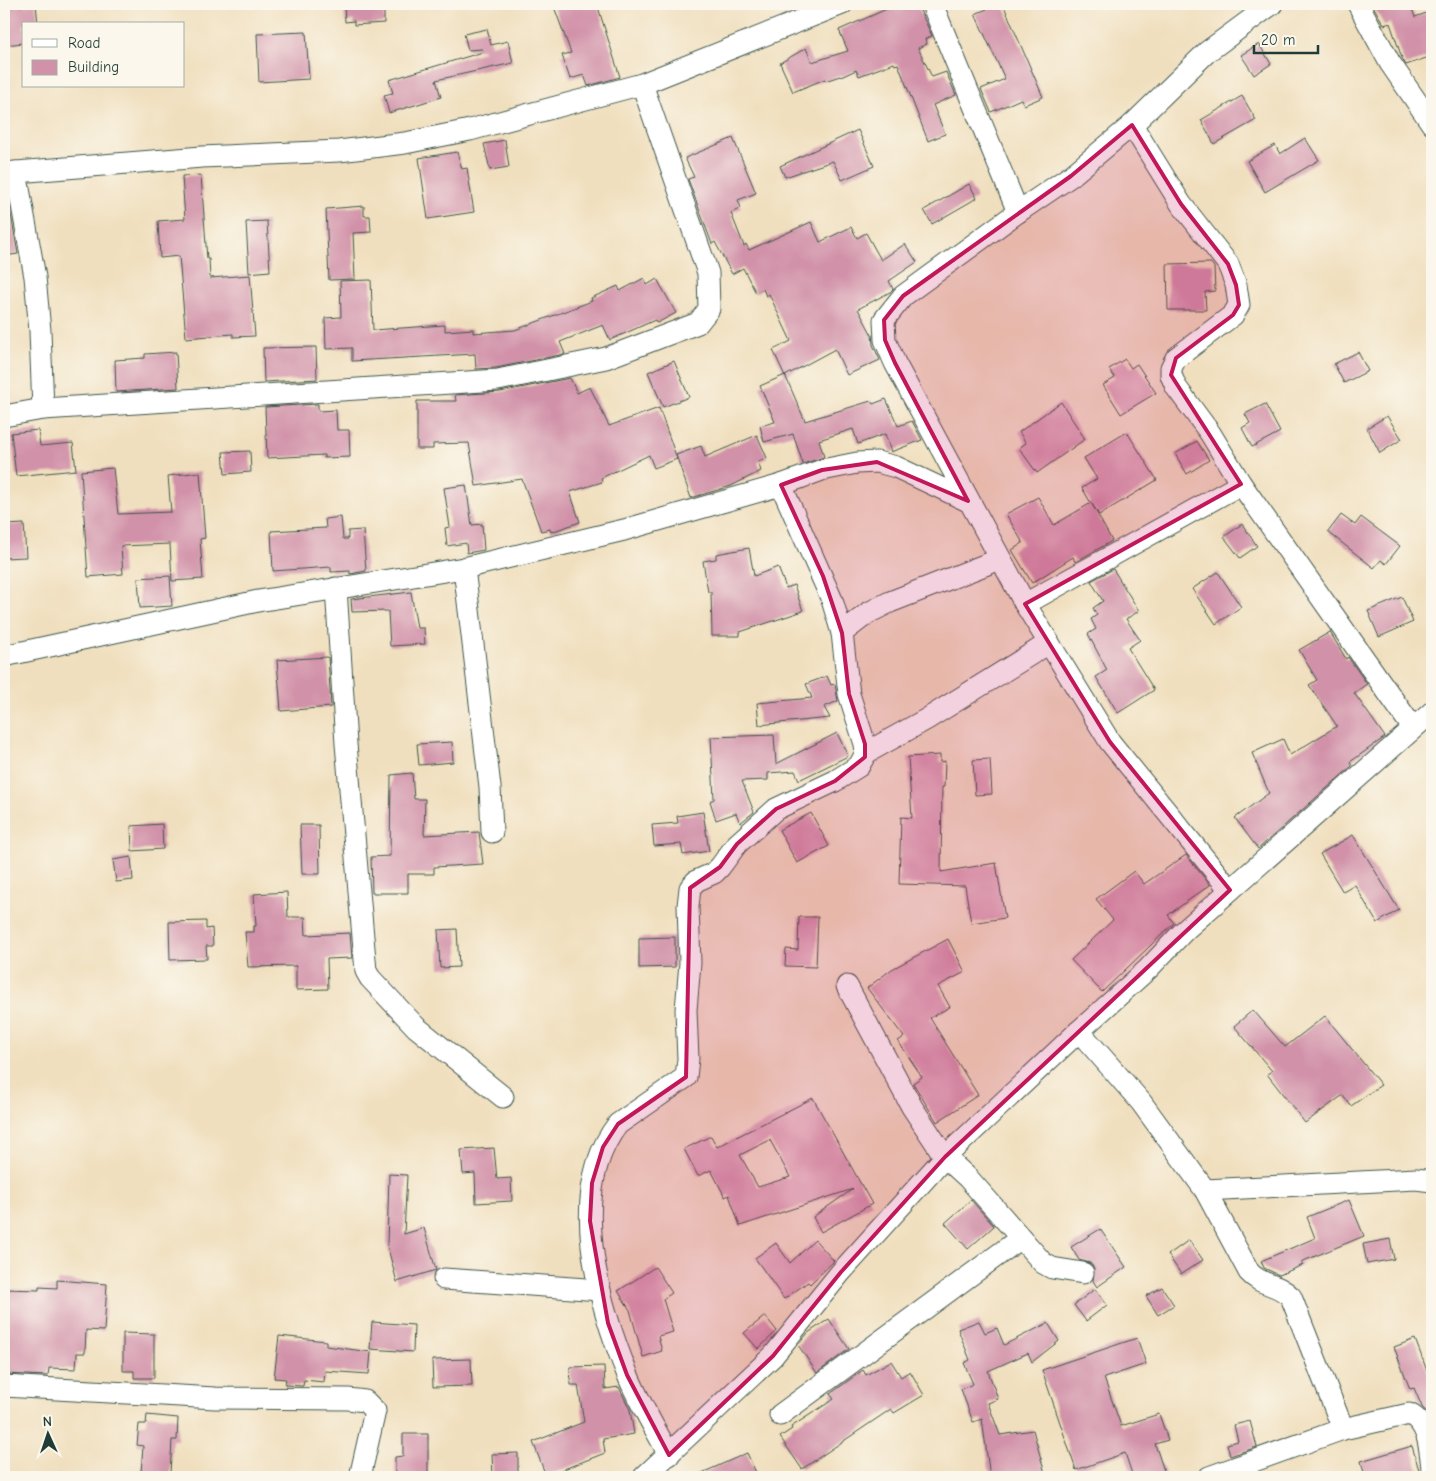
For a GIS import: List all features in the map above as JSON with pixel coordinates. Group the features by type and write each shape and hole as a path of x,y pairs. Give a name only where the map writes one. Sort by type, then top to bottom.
{"street":[{"path":"42,409 40,332 35,277 10,173 202,157 340,151 405,143 470,130 642,84 842,4"},
{"path":"932,4 1018,212"},
{"path":"1230,890 1110,742 1025,604 895,364 885,340 884,320 903,296 1018,212 1071,176 1132,125 1208,52 1272,4"},
{"path":"1358,4 1390,63 1432,124"},
{"path":"4,416 42,409 498,380 606,358 698,323 709,310 708,272 642,84"},
{"path":"1132,125 1181,204 1228,264 1236,285 1239,305 1233,316 1176,358 1170,368 1176,387 1210,433 1241,484 1413,728"},
{"path":"4,656 258,601 464,568 624,530 781,485 822,470 857,463 877,462 896,467 968,501"},
{"path":"1025,604 1241,484"},
{"path":"781,485 823,576 842,633 849,694 865,744 866,753"},
{"path":"842,633 868,613 890,602 1000,559"},
{"path":"464,568 489,778 492,832"},
{"path":"336,588 346,744 366,971 370,978 416,1027 504,1098"},
{"path":"1049,643 927,719 866,753 859,766 835,781 776,810 737,844 714,873 696,881 690,888 688,906 690,963 686,1010 688,1069 686,1077 618,1124 603,1146 592,1183 590,1221 600,1290 608,1323 627,1375 655,1469 773,1356 841,1272 945,1157 1078,1031 1148,969 1184,932 1432,712"},
{"path":"847,986 912,1107 945,1157 968,1178 1047,1266 1083,1272"},
{"path":"1078,1031 1135,1095 1206,1190 1249,1272 1259,1282 1278,1287 1293,1301 1343,1429"},
{"path":"1206,1190 1406,1180 1432,1181"},
{"path":"780,1414 1021,1238"},
{"path":"444,1278 600,1290"},
{"path":"4,1386 216,1398 348,1399 365,1401 375,1412 360,1477"},
{"path":"1209,1477 1343,1429 1409,1414 1418,1418 1424,1428 1432,1469"}],"highlighted area":[{"path":"1132,125 1181,204 1228,264 1236,285 1239,305 1233,315 1176,358 1171,375 1241,484 1025,604 1110,742 1230,890 945,1157 841,1272 773,1356 669,1455 627,1375 608,1323 590,1221 592,1183 603,1147 618,1124 686,1077 690,888 720,867 737,844 776,809 835,781 865,757 865,744 849,694 842,633 823,576 781,485 822,470 877,462 968,501 895,363 885,340 884,320 903,296 1071,176"}],"building":[{"path":"36,4 38,22 22,22 22,43 4,45 4,8"},
{"path":"344,4 384,4 384,23 354,25 354,21 345,22"},
{"path":"553,4 597,4 620,77 588,86 584,75 570,79 562,55 571,53"},
{"path":"898,4 917,4 932,36 925,39 927,44 918,48 932,77 946,72 956,95 933,105 945,134 928,141 898,64 895,65 894,63 859,76 856,70 841,77 825,81 825,79 793,92 780,63 806,48 812,62 848,51 839,30"},
{"path":"985,4 1003,4 1043,97 1024,105 1021,99 991,112 981,89 1005,79 975,14 987,9"},
{"path":"1372,4 1410,4 1415,17 1432,11 1432,56 1406,65 1390,23 1384,25"},
{"path":"487,29 491,45 508,41 513,63 436,80 441,97 389,113 384,95 393,93 389,80 483,52 482,49 468,50 464,34"},
{"path":"306,32 309,79 259,82 257,34"},
{"path":"1259,44 1271,64 1254,75 1241,55"},
{"path":"1242,96 1256,120 1214,144 1201,120"},
{"path":"858,130 874,166 842,180 833,161 785,177 780,166"},
{"path":"733,138 756,193 738,200 741,208 731,213 744,246 746,244 749,250 811,222 820,242 851,227 857,238 866,233 881,260 905,244 917,262 889,281 893,289 890,292 858,309 872,335 873,345 880,360 847,375 835,349 785,376 773,350 791,341 769,294 766,296 763,289 756,293 743,268 732,274 715,242 712,244 688,179 694,177 685,158"},
{"path":"1305,138 1319,160 1265,192 1247,161 1275,145 1280,154"},
{"path":"505,140 509,167 490,170 484,144"},
{"path":"457,152 462,169 467,168 474,212 428,219 419,158"},
{"path":"201,175 210,278 250,275 255,336 233,337 233,334 186,338 179,256 160,258 158,221 185,219 182,176"},
{"path":"969,184 977,198 932,224 924,210"},
{"path":"4,198 8,198 18,254 4,256"},
{"path":"364,206 364,216 370,216 371,232 353,233 355,279 329,280 326,209"},
{"path":"267,221 270,271 249,273 246,222"},
{"path":"1211,263 1214,267 1215,291 1205,292 1206,310 1168,310 1167,264"},
{"path":"644,278 647,285 657,279 676,313 657,323 655,320 610,340 603,325 560,342 565,354 496,368 476,369 475,354 352,361 352,348 326,349 325,318 341,317 340,281 371,280 373,330 445,325 445,331 473,329 473,333 515,330 592,301 591,298 618,286 620,291"},
{"path":"316,347 317,379 264,382 263,348"},
{"path":"176,352 178,388 116,392 115,360 145,358 145,354"},
{"path":"1358,352 1368,371 1344,383 1334,364"},
{"path":"1125,359 1131,368 1137,364 1156,393 1121,414 1103,385 1115,378 1109,369"},
{"path":"674,361 689,397 663,407 648,372"},
{"path":"785,375 805,421 871,401 873,404 886,399 898,426 912,421 922,440 891,452 885,434 858,444 853,429 819,440 824,457 803,464 793,434 764,442 760,426 775,422 760,386"},
{"path":"570,378 577,393 590,387 609,426 659,408 677,459 654,468 649,455 601,478 602,482 570,492 580,522 551,532 550,529 541,531 522,479 476,486 469,443 433,444 433,449 417,449 417,401 456,401 455,395 500,392"},
{"path":"1061,402 1085,439 1037,473 1019,448 1026,443 1019,432"},
{"path":"318,404 318,411 336,410 337,430 349,430 350,457 324,458 324,455 267,458 265,407"},
{"path":"1265,404 1280,432 1252,447 1242,428 1250,423 1245,414"},
{"path":"1387,416 1402,439 1380,453 1367,428"},
{"path":"38,430 40,446 73,443 76,470 16,476 11,433"},
{"path":"1127,432 1157,480 1099,515 1092,504 1112,541 1075,562 1073,557 1032,583 1012,550 1023,543 1006,514 1038,497 1054,525 1091,503 1082,488 1097,479 1084,458"},
{"path":"757,435 767,458 758,462 761,471 731,486 691,498 676,455 701,446 705,457"},
{"path":"1197,441 1209,460 1187,474 1175,454"},
{"path":"250,451 251,472 225,474 223,452"},
{"path":"113,468 118,514 171,512 168,476 200,472 205,538 200,539 203,579 172,581 170,544 121,546 123,574 88,577 81,471"},
{"path":"466,485 472,525 482,524 484,550 467,553 466,543 447,546 445,528 450,527 444,488"},
{"path":"1341,515 1355,525 1361,517 1400,546 1386,564 1381,560 1374,568 1328,532"},
{"path":"341,517 343,539 348,539 348,531 363,530 366,571 350,574 350,571 331,572 331,567 273,571 271,531 326,528 325,519"},
{"path":"24,524 26,557 4,558 4,525"},
{"path":"1242,524 1257,546 1240,558 1224,537"},
{"path":"749,548 754,576 778,567 786,588 794,585 803,611 740,632 740,636 712,636 711,592 708,592 703,561 716,559 716,554"},
{"path":"1113,569 1139,611 1126,619 1140,640 1128,648 1154,690 1118,713 1096,677 1107,670 1088,634 1096,629 1091,619 1097,615 1093,608 1103,601 1091,581"},
{"path":"1218,572 1241,607 1216,624 1192,589"},
{"path":"170,576 172,606 140,608 138,578"},
{"path":"411,592 417,628 424,628 425,644 390,646 388,611 352,612 351,599"},
{"path":"1402,597 1413,622 1379,637 1368,611"},
{"path":"1330,632 1346,659 1348,657 1367,684 1354,693 1385,737 1350,762 1352,766 1258,849 1235,818 1269,793 1252,753 1283,739 1290,755 1337,726 1309,685 1317,680 1299,650"},
{"path":"328,657 331,707 281,711 277,660"},
{"path":"827,676 831,685 835,684 838,701 824,707 830,718 759,725 757,703 812,698 806,684"},
{"path":"837,733 848,756 799,780 795,771 768,773 768,780 742,781 754,812 740,823 736,813 716,820 710,801 714,799 711,737 774,735 776,764"},
{"path":"452,742 453,762 419,765 417,744"},
{"path":"940,755 940,762 945,761 944,787 942,787 941,872 996,863 1005,918 971,923 965,886 899,884 901,817 912,818 908,757"},
{"path":"990,759 992,794 975,795 973,760"},
{"path":"412,773 414,799 425,799 424,835 479,832 483,864 434,867 434,874 408,874 408,893 372,893 371,857 390,856 391,775"},
{"path":"703,812 709,851 683,855 681,844 654,846 652,825 678,823 677,816"},
{"path":"811,813 829,846 797,863 779,830"},
{"path":"162,824 163,849 132,851 131,826"},
{"path":"300,825 319,825 320,874 302,874"},
{"path":"1353,835 1399,910 1377,923 1355,885 1343,892 1320,854"},
{"path":"1186,855 1210,885 1168,915 1174,923 1102,992 1071,960 1113,920 1096,899 1134,871 1144,884"},
{"path":"131,857 133,880 116,882 113,860"},
{"path":"287,892 288,917 305,917 306,935 350,933 352,958 327,959 328,989 296,990 296,966 248,967 245,932 254,932 254,926 256,926 254,894"},
{"path":"799,917 818,917 816,967 785,966 786,949 798,950"},
{"path":"206,921 206,929 212,928 213,946 206,946 207,959 170,960 169,922"},
{"path":"457,929 459,967 440,968 438,930"},
{"path":"675,937 675,967 639,968 639,938"},
{"path":"948,939 965,972 938,986 950,1007 930,1018 978,1095 937,1122 913,1083 922,1077 898,1041 904,1037 867,988 892,969"},
{"path":"1253,1010 1285,1047 1325,1016 1381,1085 1351,1106 1343,1095 1305,1123 1267,1074 1272,1071 1234,1026"},
{"path":"813,1098 872,1204 821,1232 813,1217 853,1189 740,1226 729,1195 725,1197 711,1170 698,1176 684,1149 711,1136 717,1147","holes":["770,1140 790,1177 758,1187 740,1155"]},
{"path":"494,1148 497,1179 511,1178 512,1201 476,1203 475,1173 463,1174 461,1150"},
{"path":"389,1174 407,1175 404,1234 424,1228 436,1270 397,1282 387,1245"},
{"path":"971,1200 994,1226 968,1249 945,1223"},
{"path":"1349,1200 1364,1236 1301,1262 1303,1265 1279,1275 1264,1268 1261,1261 1315,1238 1307,1217"},
{"path":"1100,1229 1126,1267 1097,1287 1093,1281 1094,1268 1090,1263 1079,1260 1071,1247"},
{"path":"1390,1239 1394,1259 1367,1264 1363,1244"},
{"path":"815,1240 834,1261 810,1284 808,1282 784,1299 755,1258 776,1243 790,1263"},
{"path":"1189,1240 1203,1260 1181,1274 1168,1255"},
{"path":"655,1267 672,1293 663,1299 673,1332 658,1336 662,1351 643,1357 630,1310 618,1291"},
{"path":"57,1280 107,1284 104,1331 86,1330 85,1353 77,1353 76,1369 49,1368 48,1376 4,1374 4,1289 39,1290 39,1287 57,1288"},
{"path":"1162,1287 1174,1305 1158,1315 1146,1296"},
{"path":"1095,1289 1107,1305 1086,1321 1074,1305"},
{"path":"765,1316 777,1331 758,1349 744,1333"},
{"path":"829,1319 849,1349 817,1373 798,1345 808,1333"},
{"path":"979,1321 985,1333 997,1328 1004,1345 1048,1323 1059,1341 1032,1362 1028,1353 988,1371 998,1399 988,1403 1000,1435 1033,1430 1046,1477 990,1477 982,1419 973,1422 961,1389 973,1384 964,1363 970,1360 958,1329"},
{"path":"372,1322 414,1325 413,1352 370,1349"},
{"path":"123,1333 154,1334 154,1378 134,1378 134,1371 123,1371"},
{"path":"279,1336 326,1341 326,1346 371,1352 369,1374 325,1371 324,1382 304,1380 303,1386 285,1385 286,1379 274,1378"},
{"path":"1137,1338 1146,1364 1104,1378 1121,1426 1159,1414 1168,1440 1155,1444 1166,1477 1133,1477 1125,1453 1076,1470 1042,1370"},
{"path":"1415,1339 1432,1384 1432,1418 1422,1407 1414,1388 1410,1389 1394,1347"},
{"path":"471,1359 472,1386 433,1387 432,1360"},
{"path":"891,1361 901,1377 910,1371 924,1395 894,1413 891,1409 802,1469 780,1437 792,1429 791,1427 834,1399 830,1394 863,1370 866,1375"},
{"path":"604,1366 605,1389 619,1387 630,1410 634,1434 603,1439 605,1453 546,1476 533,1442 584,1422 578,1385 571,1385 570,1367"},
{"path":"147,1415 178,1418 177,1440 172,1440 170,1474 141,1473 143,1446 137,1445 139,1424 146,1424"},
{"path":"1250,1421 1257,1447 1230,1456 1227,1444 1238,1441 1234,1425"},
{"path":"403,1434 428,1434 428,1477 395,1477 395,1457 403,1456"},
{"path":"1412,1446 1421,1477 1365,1477 1361,1461"},
{"path":"518,1453 518,1477 493,1477 492,1454"},
{"path":"747,1453 758,1477 693,1477"}]}
